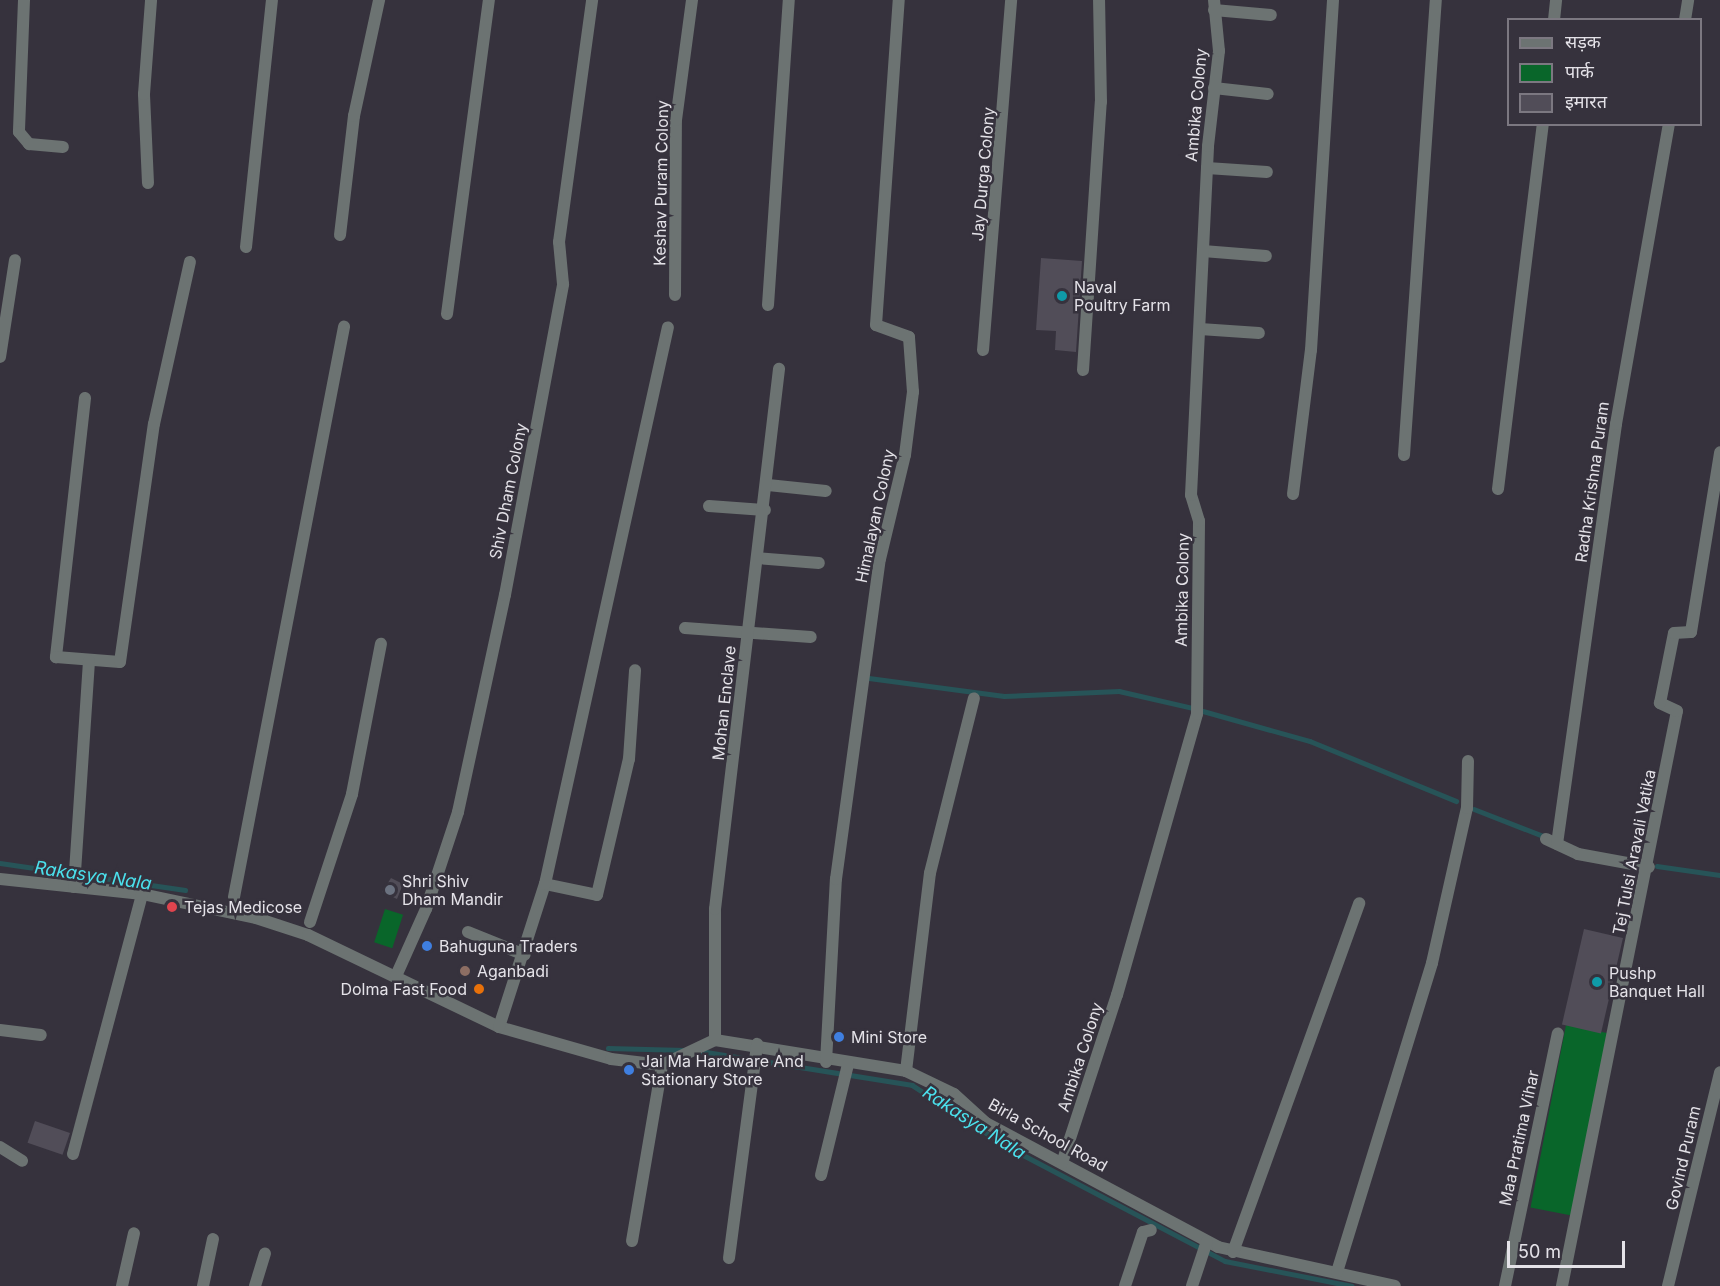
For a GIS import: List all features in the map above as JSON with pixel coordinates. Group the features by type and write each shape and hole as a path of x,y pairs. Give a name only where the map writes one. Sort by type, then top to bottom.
{"street":[{"path":"24,0 19,132 29,144 63,147"},
{"path":"148,183 144,94 151,0"},
{"path":"246,247 272,0"},
{"path":"340,235 354,116 379,0"},
{"path":"447,314 489,0"},
{"name":"Shiv Dham Colony","path":"396,976 426,909 458,812 505,595 563,284 559,242 592,0"},
{"name":"Keshav Puram Colony","path":"675,295 676,120 692,0"},
{"path":"768,305 789,0"},
{"name":"Himalayan Colony","path":"826,1062 836,879 880,559 905,455 913,392 909,337 876,325 899,0"},
{"name":"Jay Durga Colony","path":"982,350 1011,0"},
{"path":"1083,370 1101,102 1099,0"},
{"path":"1293,495 1311,350 1333,0"},
{"path":"1404,455 1436,0"},
{"path":"1554,18 1556,0"},
{"path":"1685,18 1688,0"},
{"path":"1214,5 1272,15"},
{"name":"Ambika Colony","path":"1062,1163 1118,996 1197,714 1199,521 1191,495 1207,168 1218,51 1214,5"},
{"path":"1214,88 1268,94"},
{"path":"1498,489 1543,126"},
{"name":"Radha Krishna Puram","path":"1649,867 1551,842 1616,423 1669,126"},
{"path":"1207,168 1267,172"},
{"path":"1203,250 1266,256"},
{"path":"0,357 15,260"},
{"path":"85,398 56,657 120,662 154,424 190,262"},
{"path":"234,897 344,327"},
{"path":"499,1027 525,955 545,884 668,327"},
{"path":"1200,329 1259,333"},
{"name":"Mohan Enclave","path":"715,1040 715,909 757,558 768,485 779,369"},
{"name":"Tej Tulsi Aravali Vatika","path":"1562,1286 1649,867 1677,711 1660,703 1674,633 1691,632 1720,452"},
{"path":"768,485 826,491"},
{"path":"709,506 765,510"},
{"path":"757,558 819,563"},
{"path":"685,628 811,637"},
{"path":"310,922 352,794 381,644"},
{"path":"74,885 89,661"},
{"path":"545,884 597,896 629,759 635,670"},
{"path":"906,1071 930,873 974,698"},
{"path":"1340,1278 1432,963 1467,808 1468,761"},
{"name":"Birla School Road","path":"0,879 74,885 142,894 256,918 396,976 499,1027 611,1059 662,1065 685,1058 701,1044 715,1040 755,1053 826,1062 847,1073 906,1071 954,1094 986,1123 1062,1163 1204,1249 1233,1252 1340,1278 1395,1286"},
{"path":"73,1154 142,894"},
{"path":"1233,1252 1359,903"},
{"path":"468,932 525,955"},
{"path":"0,1029 41,1035"},
{"name":"Maa Pratima Vihar","path":"1505,1286 1558,1033"},
{"path":"729,1258 755,1053"},
{"path":"632,1241 662,1065"},
{"name":"Govind Puram","path":"1668,1286 1720,1072"},
{"path":"821,1175 847,1073"},
{"path":"0,1147 22,1161"},
{"path":"1125,1286 1143,1232 1151,1230"},
{"path":"122,1286 134,1233"},
{"path":"202,1286 213,1239"},
{"path":"1192,1286 1204,1249"},
{"path":"255,1286 265,1253"}],"green space":[{"path":"385,909 403,915 392,948 374,942"},
{"path":"1566,1025 1608,1033 1573,1216 1531,1208"}],"building":[{"name":"Naval Poultry Farm","path":"1041,258 1082,261 1076,352 1055,350 1056,331 1036,330"},
{"name":"Shri Shiv Dham Mandir","path":"391,878 403,884 397,899 382,892"},
{"name":"Pushp Banquet Hall","path":"1584,929 1623,938 1601,1033 1562,1024"},
{"path":"35,1121 70,1133 62,1155 28,1143"}],"waterway":[{"path":"869,678 1004,696 1119,691 1193,708"},
{"path":"1203,711 1310,741 1456,801"},
{"path":"1474,809 1546,837"},
{"name":"Rakasya Nala","path":"0,863 185,890"},
{"path":"1657,866 1720,875"},
{"name":"Rakasya Nala","path":"608,1048 685,1050"},
{"name":"Rakasya Nala","path":"700,1051 912,1085 1008,1147 1225,1261 1352,1286"}],"place":[{"name":"Naval Poultry Farm","path":"1062,296"},
{"name":"Shri Shiv Dham Mandir","path":"390,890"},
{"name":"Tejas Medicose","path":"172,907"},
{"name":"Bahuguna Traders","path":"427,946"},
{"name":"Aganbadi","path":"465,971"},
{"name":"Pushp Banquet Hall","path":"1597,982"},
{"name":"Dolma Fast Food","path":"479,989"},
{"name":"Mini Store","path":"839,1037"},
{"name":"Jai Ma Hardware And Stationary Store","path":"629,1070"}]}
